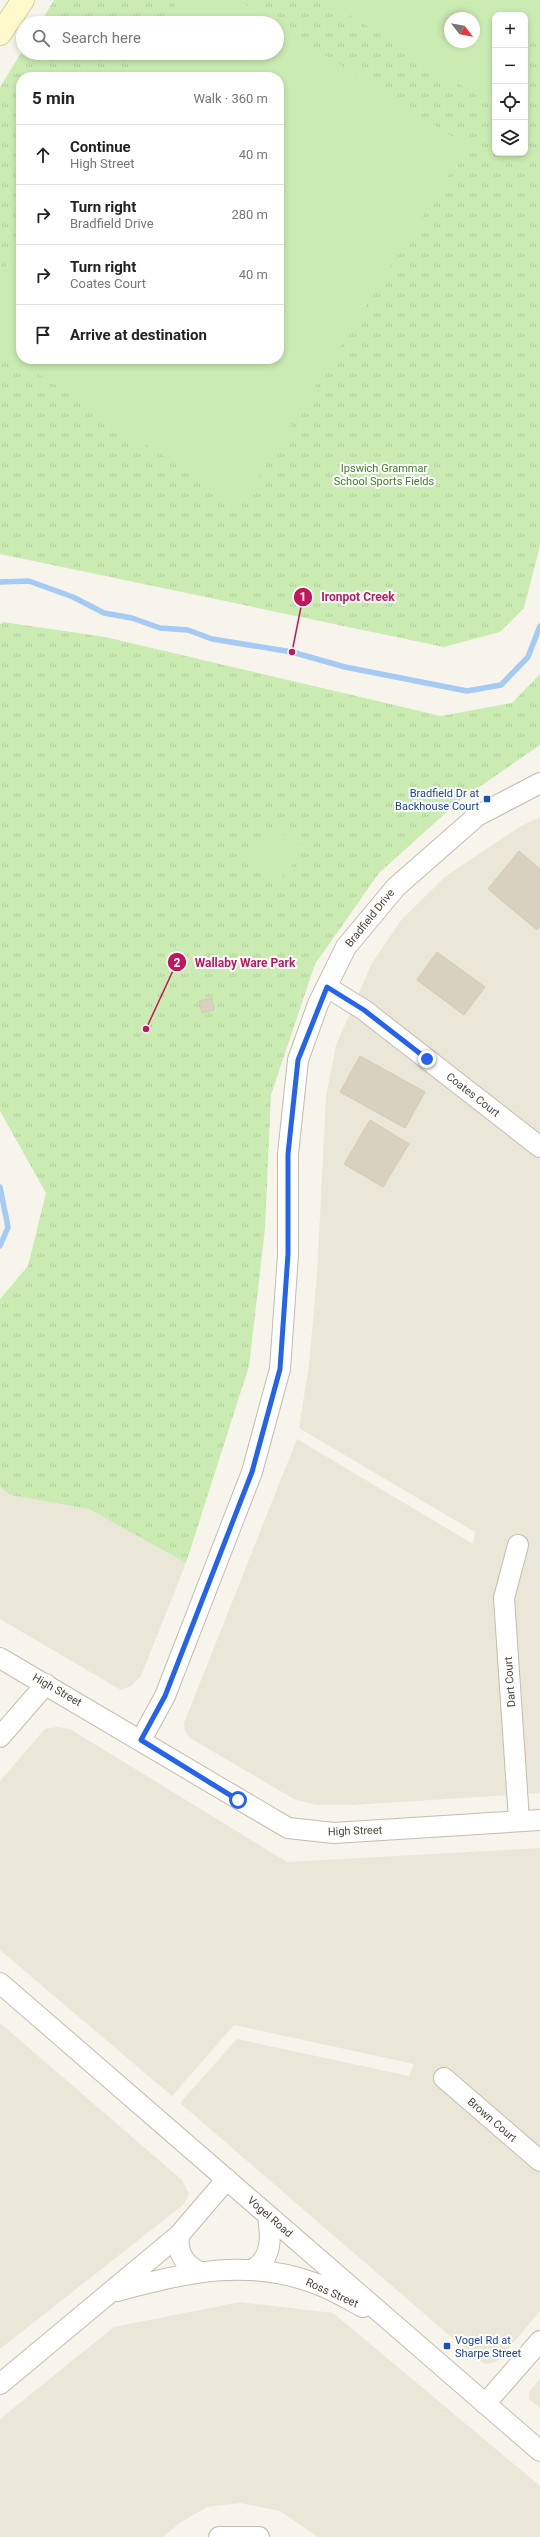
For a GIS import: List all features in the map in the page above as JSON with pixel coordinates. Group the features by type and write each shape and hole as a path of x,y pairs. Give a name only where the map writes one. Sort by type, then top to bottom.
{"main road":[{"path":"0,34 23,0"}],"street":[{"name":"Bradfield Drive","path":"141,1740 165,1696 252,1472 280,1369 288,1254 288,1154 298,1060 327,987 346,947 396,886 477,816 540,783"},
{"name":"Coates Court","path":"327,987 364,1010 540,1147"},
{"name":"Dart Court","path":"518,1545 504,1598 519,1820"},
{"name":"High Street","path":"0,1658 141,1740 250,1807 288,1828 334,1833 519,1820 540,1820"},
{"path":"0,1737 46,1684"},
{"name":"Vogel Road","path":"0,1983 540,2451"},
{"name":"Brown Court","path":"444,2078 540,2161"},
{"name":"Ross Street","path":"0,2384 179,2235 227,2179"},
{"path":"251,2270 262,2263 268,2252 271,2238 268,2216"},
{"path":"179,2235 182,2256 185,2262 198,2271"},
{"name":"Ross Street","path":"111,2293 198,2271 251,2270 291,2276 316,2284 386,2318"},
{"path":"485,2404 540,2341"},
{"path":"219,2537 260,2537"}],"shaded area":[{"path":"540,817 540,1793 352,1805 317,1805 294,1799 190,1738 185,1731 184,1723 297,1439 473,1544 475,1532 299,1428 309,1365 317,1275 326,1097 336,1045 372,963 402,919 446,876 521,826"},
{"path":"0,1487 10,1495 89,1509 186,1563 141,1676 131,1686 121,1690 0,1619"},
{"path":"57,1727 70,1729 287,1862 540,1848 540,2311 497,2362 486,2364 479,2361 180,2103 237,2039 409,2076 414,2064 234,2025 172,2096 0,1950 0,1781 45,1729"},
{"path":"0,2023 182,2180 189,2194 184,2204 0,2349"},
{"path":"240,2302 333,2313 540,2486 540,2537 318,2537 280,2511 240,2503 207,2507 181,2522 163,2537 0,2537 0,2419 114,2327"},
{"path":"540,2379 540,2408 529,2399 529,2392"}],"green space":[{"name":"Ipswich Grammar School Sports Fields","path":"54,0 540,0 540,546 524,608 500,632 444,647 0,554 0,87 17,60 284,60 284,16 44,16"},
{"path":"178,0 239,0 264,16 168,16"},
{"path":"326,0 540,0 540,28 528,46 528,12 492,12 492,101 490,104"},
{"path":"284,28 467,146 240,506 23,364 284,364 284,72 131,72 139,60 284,60"},
{"path":"16,251 16,359 0,349 0,275"},
{"path":"3,622 105,637 441,716 512,703 540,674 540,745 459,801 379,873 315,964 271,1095 265,1228 249,1366 186,1563 89,1509 10,1495 0,1487 0,1299 28,1266 46,1193 0,1111 0,624"},
{"path":"275,828 304,851 276,884 248,861"}],"building":[{"path":"519,851 540,869 540,926 537,930 488,889"},
{"path":"437,952 485,987 464,1015 417,980"},
{"path":"212,998 214,1010 202,1013 199,1001"},
{"path":"360,1056 425,1092 405,1128 340,1092"},
{"path":"370,1120 409,1144 383,1187 344,1164"}],"waterway":[{"path":"0,582 29,581 73,597 104,613 132,618 160,628 188,630 212,639 292,652 345,667 467,691 501,685 528,657 540,626"},
{"path":"0,1187 8,1227 0,1246"}],"place":[{"name":"Ironpot Creek","path":"292,652"},
{"name":"Bradfield Dr at Backhouse Court","path":"487,799"},
{"name":"Wallaby Ware Park","path":"146,1029"},
{"name":"Vogel Rd at Sharpe Street","path":"447,2346"}],"route":[{"path":"238,1800 141,1740 165,1696 252,1472 280,1369 288,1254 288,1154 298,1060 318,1004 327,987 364,1010 427,1059"}]}
